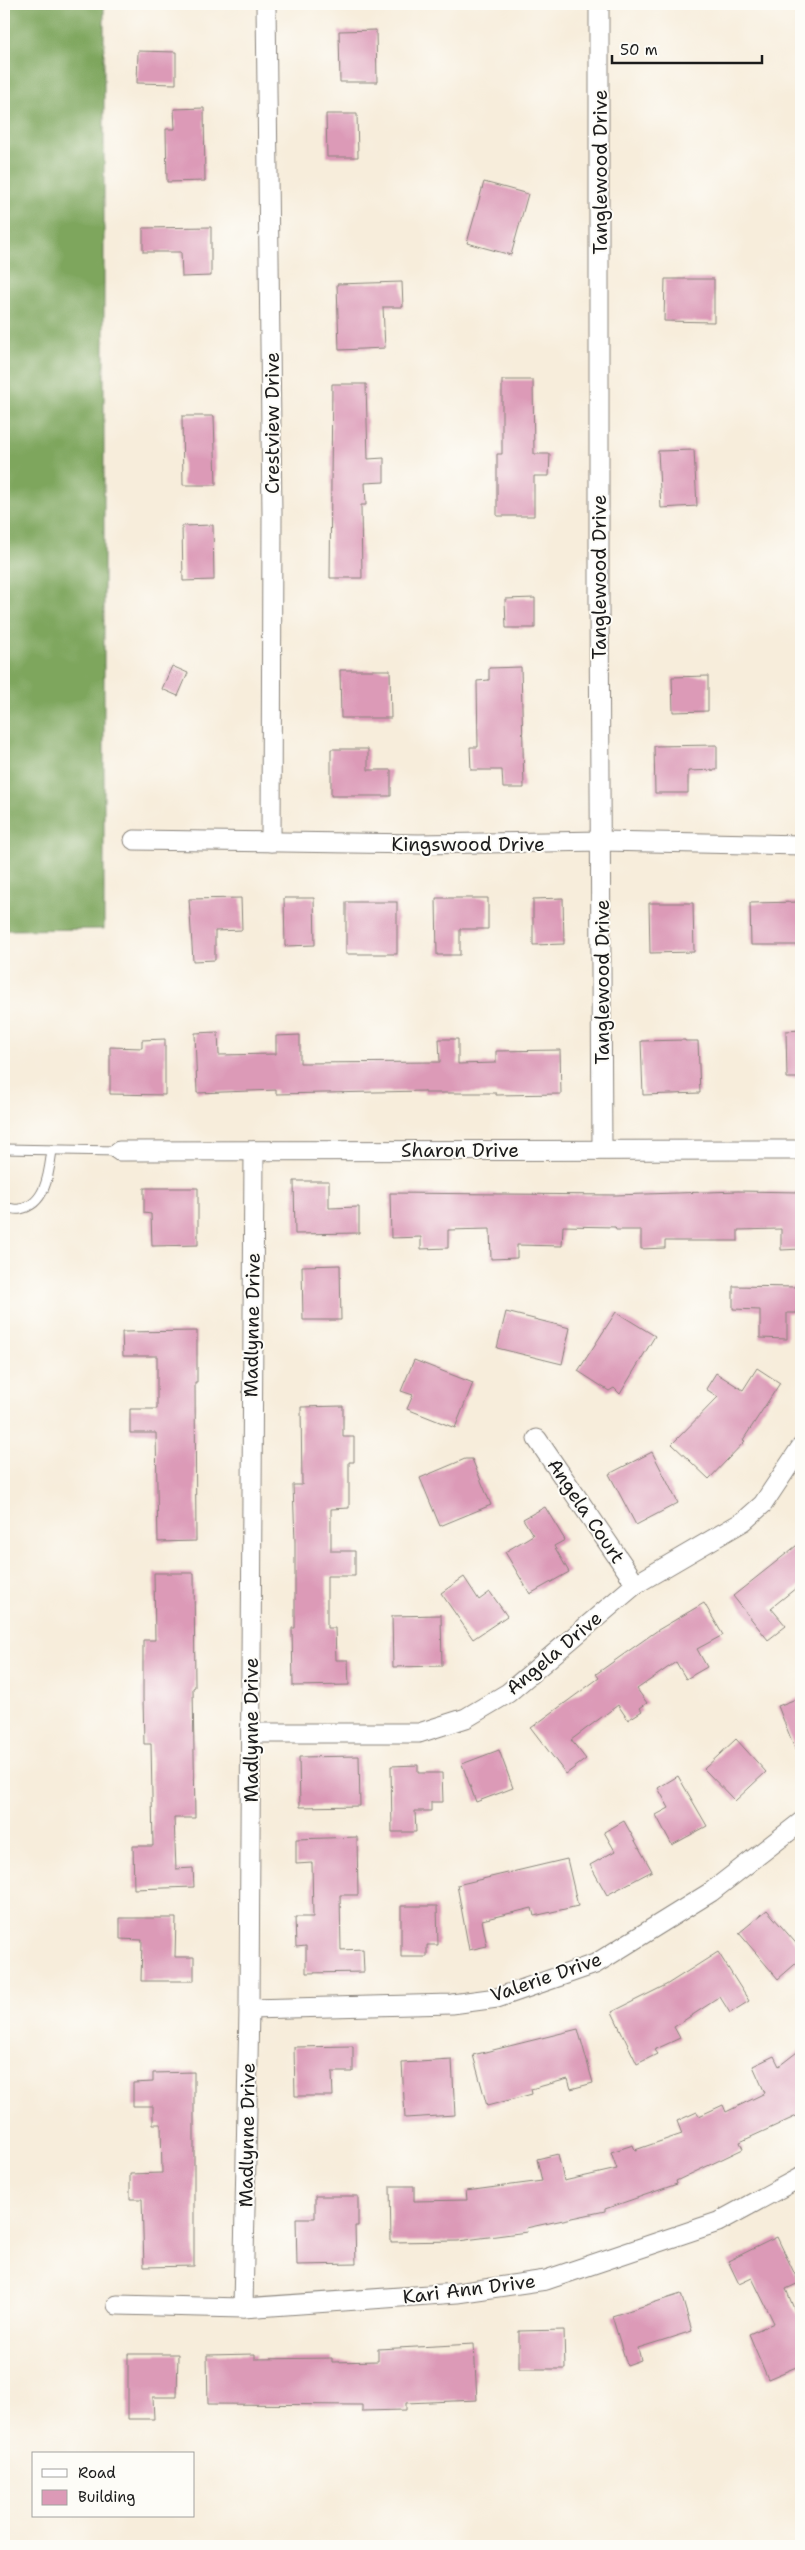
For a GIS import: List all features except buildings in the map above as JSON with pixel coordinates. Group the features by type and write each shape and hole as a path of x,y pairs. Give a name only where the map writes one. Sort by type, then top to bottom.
{"street":[{"name":"Crestview Drive","path":"266,4 272,504 271,842"},
{"name":"Tanglewood Drive","path":"599,4 599,604 602,841 602,1149"},
{"name":"Kingswood Drive","path":"134,840 419,844 602,841 801,845"},
{"name":"Sharon Drive","path":"119,1151 801,1150"},
{"name":"Madlynne Drive","path":"243,2308 249,2010 254,1152"},
{"name":"Angela Court","path":"537,1439 636,1584"},
{"name":"Angela Drive","path":"251,1733 419,1733 466,1718 508,1693 636,1584 744,1521 763,1504 801,1447"},
{"name":"Valerie Drive","path":"249,2010 452,2004 497,1998 595,1964 711,1892 801,1822"},
{"name":"Kari Ann Drive","path":"117,2305 243,2308 457,2293 546,2280 718,2222 801,2179"}],"lane":[{"path":"4,1149 119,1151"},
{"path":"4,1207 20,1209 36,1200 47,1183 52,1150"}],"green space":[{"path":"4,4 104,4 104,929 4,930"}]}
